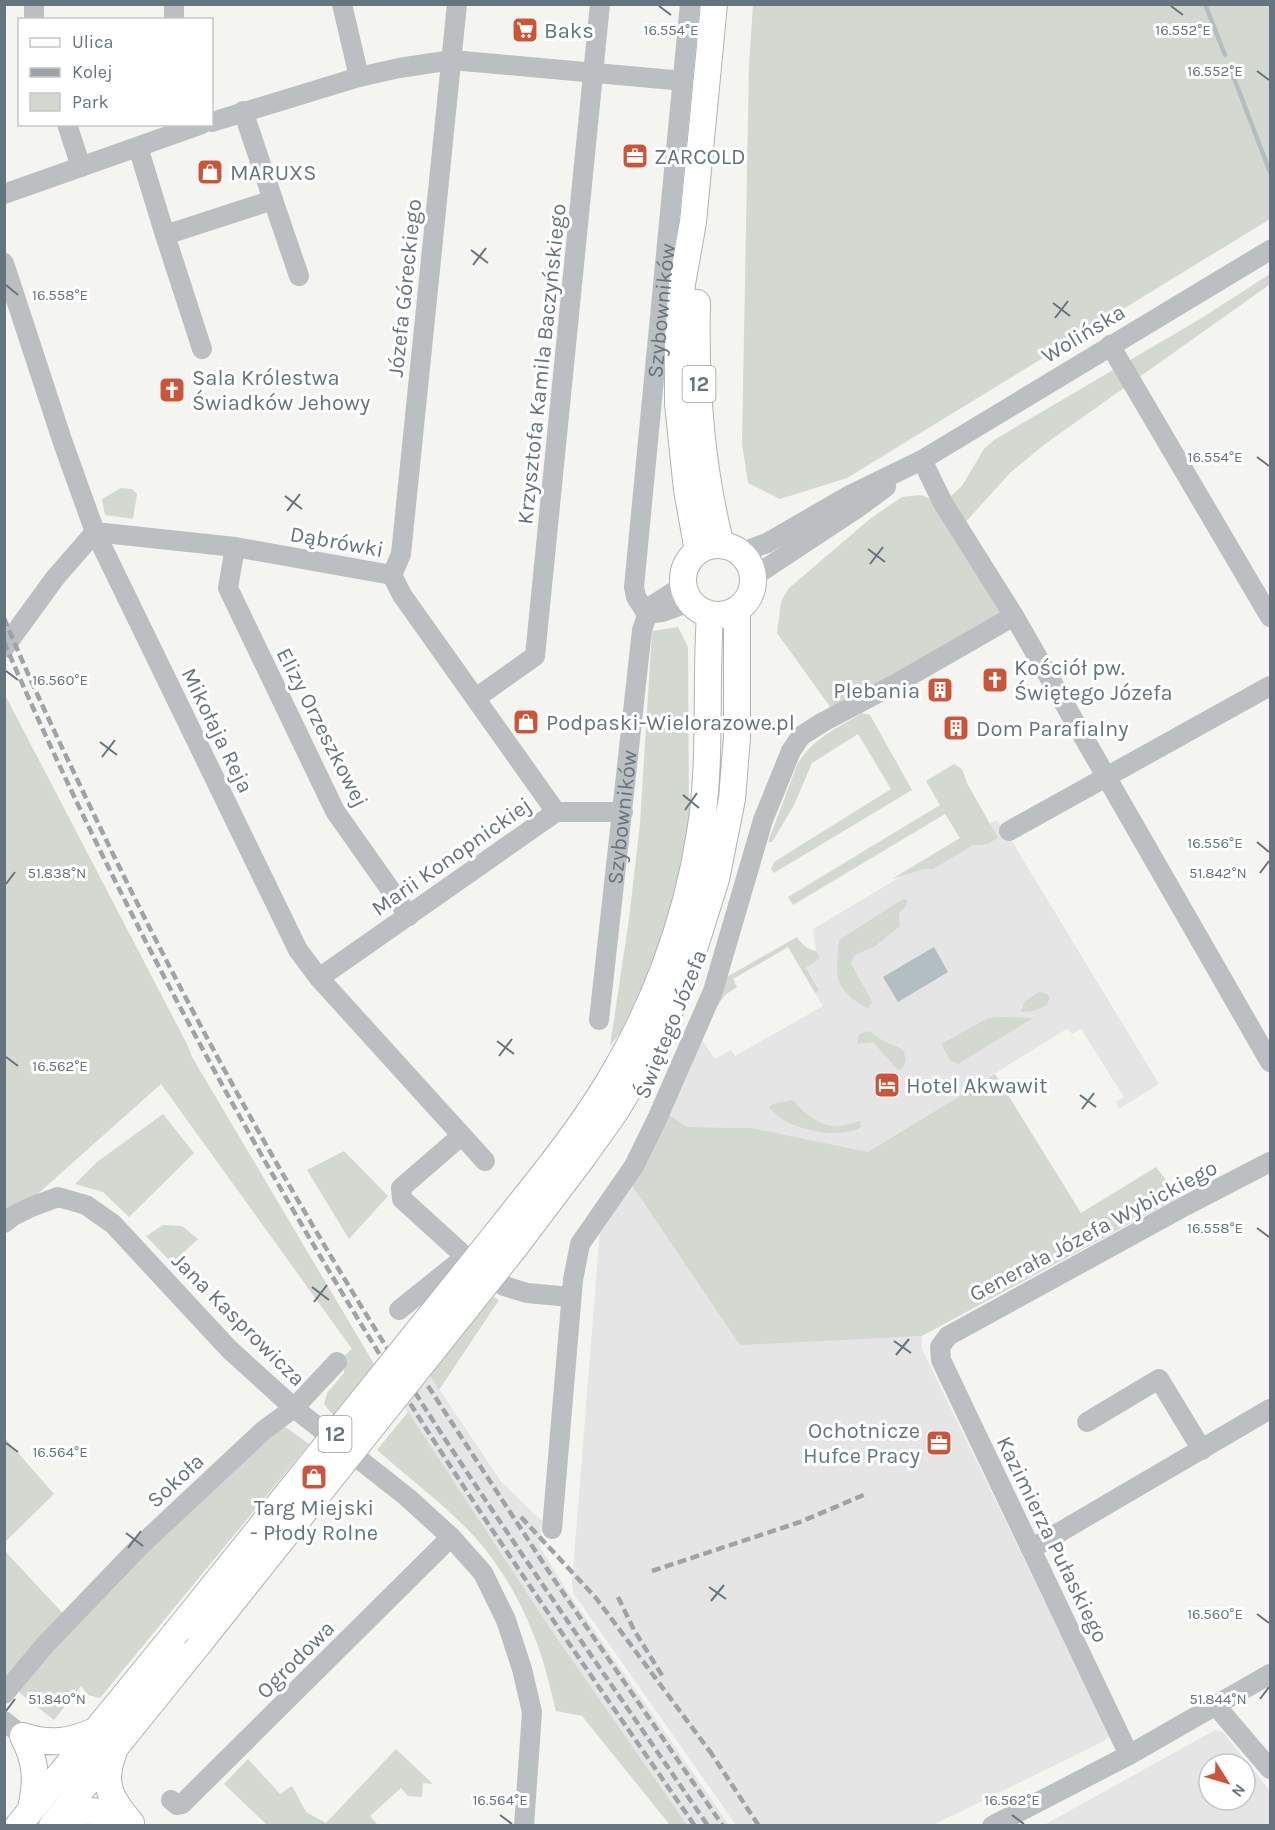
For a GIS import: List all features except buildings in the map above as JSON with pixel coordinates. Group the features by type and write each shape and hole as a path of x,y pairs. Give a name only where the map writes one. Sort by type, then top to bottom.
{"main road":[{"name":"Szybowników","path":"714,4 693,222 699,268 696,342 703,441 720,550"},
{"name":"12","path":"53,1824 116,1746 506,1240 603,1092 632,1041 667,965 688,889 705,798 694,601 685,567 720,550 751,568 753,577"},
{"path":"694,601 728,614 736,610 749,596 753,577"},
{"name":"12","path":"25,1817 506,1240 583,1157 615,1112 653,1049 686,974 702,926 716,879 732,799 737,738 736,610"},
{"path":"14,1729 34,1740 59,1742 96,1730"},
{"path":"14,1729 35,1765 36,1781 25,1817"},
{"path":"116,1746 108,1768 109,1790 118,1807 132,1824"},
{"path":"53,1824 63,1816 84,1810 105,1813 132,1824"}],"street":[{"path":"342,4 359,77"},
{"name":"Józefa Góreckiego","path":"392,575 400,554 457,4"},
{"name":"Krzysztofa Kamila Baczyńskiego","path":"476,698 535,656 600,4"},
{"name":"Szybowników","path":"599,1020 642,630 647,614 636,597 634,587 690,4"},
{"path":"213,122 359,77 452,60 684,81"},
{"path":"243,111 299,276"},
{"path":"68,126 81,167"},
{"path":"4,194 138,147 179,128"},
{"path":"138,147 202,349"},
{"path":"165,235 273,200"},
{"name":"Wolińska","path":"753,577 856,509 922,460 1270,250"},
{"name":"Mikołaja Reja","path":"4,263 95,532 298,950 319,978 485,1161"},
{"path":"1110,345 1270,617"},
{"path":"922,460 943,503 1014,615 1270,1062"},
{"name":"Wolińska","path":"720,550 767,543 857,491 922,460"},
{"path":"4,648 55,578 95,532"},
{"name":"Dąbrówki","path":"95,532 234,547 392,575 402,595 556,812"},
{"name":"Elizy Orzeszkowej","path":"234,547 228,588 335,811 409,916"},
{"path":"647,614 650,607 694,601"},
{"name":"Świętego Józefa","path":"552,1529 572,1297 580,1244 634,1166 713,991 763,820 791,751 801,736 823,722 1014,615"},
{"path":"1009,831 1270,686"},
{"name":"Marii Konopnickiej","path":"319,978 556,812 623,812"},
{"path":"461,1136 401,1188 402,1199 465,1257 504,1286 527,1293 572,1297"},
{"name":"Generała Józefa Wybickiego","path":"941,1343 948,1336 1270,1162"},
{"name":"Jana Kasprowicza","path":"4,1223 31,1207 58,1197 86,1204 113,1224 229,1349 294,1408 406,1497 451,1537 483,1573 506,1620 522,1669 532,1712 524,1826"},
{"path":"399,1310 465,1257"},
{"name":"Kazimierza Pułaskiego","path":"941,1343 939,1352 941,1360 1129,1755"},
{"name":"Sokoła","path":"4,1694 45,1645 140,1546 264,1430 294,1408 337,1362"},
{"path":"1087,1422 1159,1379 1202,1449"},
{"path":"1031,1549 1270,1409"},
{"name":"Ogrodowa","path":"171,1800 177,1805 182,1804 451,1537"},
{"path":"992,1826 1129,1755 1270,1674"},
{"path":"1216,1706 1270,1769"}],"shaded area":[{"path":"996,820 1010,838 1159,1084 1119,1109 1116,1102 1124,1097 1081,1029 1072,1034 1068,1028 868,1152 752,1128 687,1127 669,1115 702,1040 715,1059 731,1050 735,1056 823,1006 815,993 819,989 806,968 820,958 816,951 813,929"},
{"path":"934,947 948,972 898,1002 883,977"},
{"path":"631,1184 740,1344 922,1336 921,1347 1110,1736 933,1825 736,1825 574,1594 572,1583 600,1230"},
{"path":"429,1374 502,1483 542,1521 540,1547 567,1591 729,1825 687,1825 550,1628 404,1407"},
{"path":"1215,1730 1223,1732 1239,1752 1197,1752 1197,1812 1257,1812 1257,1775 1270,1791 1270,1825 1044,1825"}],"green space":[{"path":"753,5 1270,5 1270,219 847,478 780,499 748,483 742,443 749,65"},
{"path":"1270,274 1269,285 1045,444 1011,472 960,528 1014,616 836,715 777,633 781,602 788,589 871,518 902,497 920,495 943,503 962,486 984,449 994,440 1200,319"},
{"path":"121,488 132,489 137,494 133,519 105,515 102,499"},
{"path":"678,627 688,647 689,823 670,921 654,963 620,1033 610,1046 629,919 640,824 652,631"},
{"path":"4,693 192,1057 374,1364 333,1415 324,1404 327,1393 344,1373 344,1366 337,1362 352,1349 161,1084 5,1223"},
{"path":"862,713 870,715 912,790 774,873 771,869 774,862 891,789 858,734 812,763 794,805 772,842 768,842 797,765 803,756 817,741"},
{"path":"954,764 962,769 968,785 998,838 987,844 973,845 933,869 924,869 892,879 960,838 945,814 793,905 788,897 940,805 926,781"},
{"path":"903,899 907,900 906,906 899,914 900,926 874,947 855,955 851,963 872,1002 868,1009 842,988 837,973 839,940"},
{"path":"797,937 805,946 816,951 820,958 806,968 819,990 815,993 788,947 733,979 737,987 725,995 716,1008 725,978"},
{"path":"1039,992 1050,997 1047,1005 1033,1011 1021,1012 1025,1001"},
{"path":"988,1018 1033,1018 958,1064 950,1060 941,1044"},
{"path":"870,1031 881,1040 903,1050 906,1059 903,1068 898,1070 873,1042 857,1044 859,1034"},
{"path":"995,1074 1081,1213 1156,1167 1179,1197 922,1336 740,1345 631,1184 669,1115 687,1127 752,1128 868,1152"},
{"path":"793,1100 808,1115 821,1123 842,1126 860,1121 861,1127 853,1131 820,1132 787,1122 769,1107"},
{"path":"163,1114 194,1153 129,1217 103,1192 75,1184 97,1162"},
{"path":"344,1151 388,1196 349,1239 307,1170"},
{"path":"163,1225 182,1226 198,1239 172,1263 146,1236"},
{"path":"492,1296 499,1300 439,1390 429,1374"},
{"path":"408,1412 550,1628 687,1825 670,1825 582,1716 556,1711 542,1658 531,1629 501,1571 461,1522 377,1450"},
{"path":"277,1426 287,1428 309,1444 100,1698 88,1695 81,1686 54,1720 11,1686 5,1694 4,1550 69,1620"},
{"path":"5,1438 54,1494 4,1542"},
{"path":"396,1749 433,1784 423,1783 422,1797 408,1796 401,1788 370,1816 378,1825 267,1825 224,1784 248,1759 280,1794 292,1786 306,1812 326,1823"}],"waterway":[{"path":"1205,4 1225,55"},
{"path":"1229,65 1270,172"}],"railway":[{"path":"4,618 50,722 137,902 218,1058 304,1211 443,1436 708,1826"},
{"path":"4,642 48,741 143,937 246,1128 300,1222 447,1461 695,1826"},
{"path":"428,1386 553,1578 723,1826"},
{"path":"652,1571 800,1522 866,1494"},
{"path":"521,1517 596,1598 714,1757"},
{"path":"618,1597 634,1630 663,1677"},
{"path":"709,1750 759,1826"}],"place":[{"name":"Baks","path":"525,30"},
{"name":"ZARCOLD","path":"635,156"},
{"name":"MARUXS","path":"210,172"},
{"name":"Sala Królestwa Świadków Jehowy","path":"172,390"},
{"name":"Kościół pw. Świętego Józefa","path":"995,680"},
{"name":"Plebania","path":"940,690"},
{"name":"Podpaski-Wielorazowe.pl","path":"526,722"},
{"name":"Dom Parafialny","path":"956,728"},
{"name":"Hotel Akwawit","path":"887,1085"},
{"name":"Ochotnicze Hufce Pracy","path":"939,1443"},
{"name":"Targ Miejski - Płody Rolne","path":"314,1477"}]}
